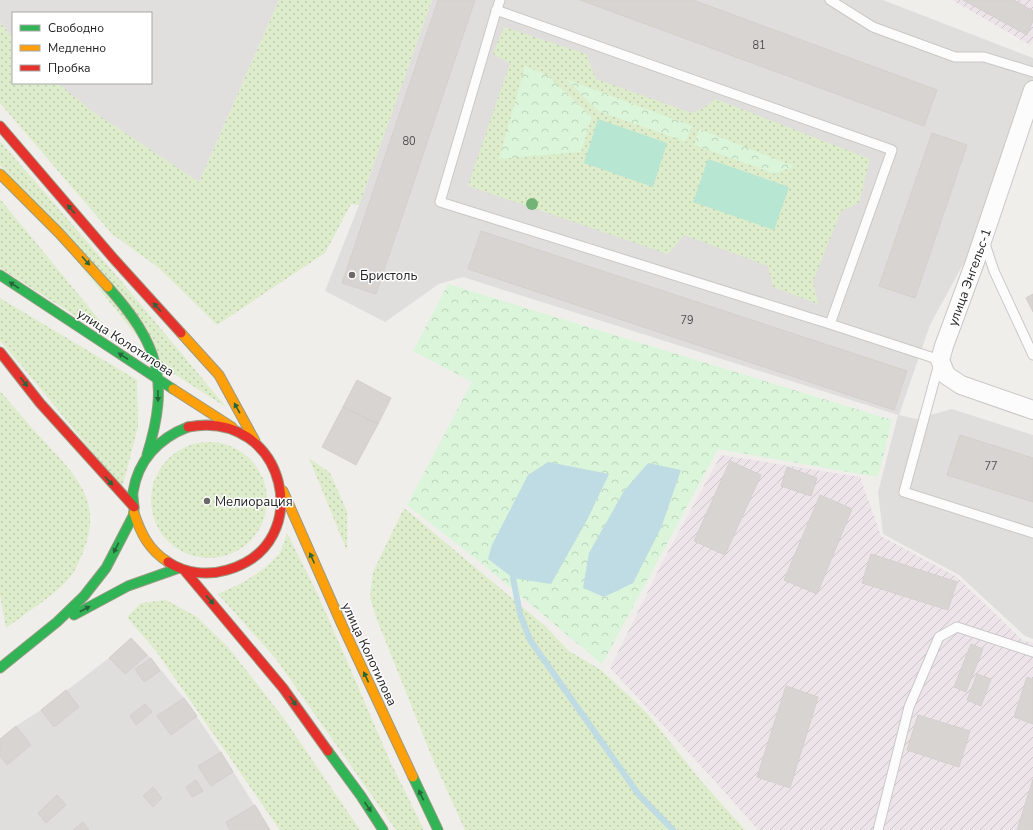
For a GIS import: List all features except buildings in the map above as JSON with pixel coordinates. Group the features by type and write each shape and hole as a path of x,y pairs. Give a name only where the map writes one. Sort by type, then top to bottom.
{"main road":[{"path":"0,126 114,260 219,375 256,442"},
{"path":"0,174 69,243 129,310 147,340 158,378 158,405 155,430 146,456"},
{"name":"улица Колотилова","path":"0,275 256,442 273,464 281,488 342,625 438,830"},
{"name":"улица Колотилова","path":"0,352 40,403 134,510"},
{"name":"улица Колотилова","path":"238,431 213,425 187,427 164,438 146,456 137,474 133,494 134,510 140,532 152,549 167,562 182,569 210,574 235,569 256,556 272,536 281,513 281,488"},
{"path":"0,668 50,628 88,592 106,568 134,510"},
{"path":"50,628 128,586 182,569"},
{"name":"улица Колотилова","path":"182,569 284,688 384,830"}],"street":[{"name":"улица Энгельс-1","path":"940,360 1033,90"},
{"path":"940,360 946,375 961,385 1033,410"}],"lane":[{"path":"500,0 440,202 940,360 904,492 1033,533"},
{"path":"830,0 873,27 955,57 984,57 1033,72"},
{"path":"496,10 892,150 830,324"},
{"path":"983,238 994,271 1033,355"},
{"path":"878,830 909,707 939,637 956,627 1033,652"}],"shaded area":[{"path":"0,0 279,0 199,182 89,109 59,84 152,84 152,12 12,12 12,37 0,22"},
{"path":"432,0 883,0 1033,58 1033,88 967,257 930,325 899,415 916,419 952,409 1033,435 1033,639 1025,636 959,575 883,534 878,492 898,415 463,277 439,284 385,322 325,291 359,205"},
{"path":"952,0 1033,0 1033,39 1030,45"},
{"path":"721,455 860,477 881,536 957,577 1022,640 1033,643 1033,830 758,830 610,668 664,559"},
{"path":"131,638 151,658 184,698 221,752 270,830 0,830 0,739 109,658"}],"green space":[{"path":"279,0 432,0 359,205 351,204 325,253 217,325 159,268 112,234 0,103 0,22 12,37 12,84 59,84 199,182"},
{"path":"504,27 586,54 596,79 692,113 703,108 716,99 870,159 859,203 841,211 813,281 818,304 773,287 768,266 684,235 668,254 468,186 510,63 493,54"},
{"path":"525,66 547,75 592,117 581,152 499,159"},
{"path":"566,79 692,126 686,142 598,111"},
{"path":"598,119 667,143 653,187 584,163"},
{"path":"699,129 794,166 775,174 694,145"},
{"path":"0,141 122,282 226,407 160,365 0,165"},
{"path":"708,159 789,187 774,230 693,202"},
{"path":"0,199 106,328 109,337 0,268"},
{"path":"448,284 892,420 878,477 718,449 602,664 480,562 407,505 472,382 413,351"},
{"path":"0,298 137,380 138,427 122,488 0,341"},
{"path":"0,391 75,477 83,490 88,503 90,517 89,534 83,552 69,579 37,606 6,628 0,594"},
{"path":"209,442 231,446 241,451 250,459 258,468 263,478 267,500 263,522 258,532 250,541 241,549 231,554 209,558 187,554 177,549 168,541 160,532 155,522 151,500 155,478 160,468 168,459 177,451 187,446"},
{"path":"309,458 330,473 347,511 347,551"},
{"path":"404,508 544,625 569,651 601,670 646,712 702,782 745,830 465,830 431,755 376,617 370,597 373,572"},
{"path":"287,533 317,593 389,759 424,830 396,830 276,659 218,594 244,582 265,568 280,553"},
{"path":"166,600 197,617 228,647 285,720 360,830 280,830 156,651 127,617 141,603"}],"water":[{"path":"548,462 609,474 588,518 551,584 513,578 488,559 492,545 528,475"},
{"path":"648,463 681,470 661,528 633,583 604,597 583,588 589,553 624,491"}],"waterway":[{"path":"513,578 520,614 530,640 639,795 673,830"}],"traffic: fast":[{"path":"0,275 173,389"},
{"path":"108,287 139,327 149,346 155,365 158,384 158,406 147,455"},
{"path":"0,668 57,622 84,596 106,568 133,516 133,492 136,480 145,460 159,444 168,437 188,427"},
{"path":"74,615 128,586 179,568"},
{"path":"328,751 361,796 383,830"},
{"path":"413,777 438,830"}],"traffic: slow":[{"path":"0,174 59,233 108,287"},
{"path":"181,333 219,375 255,441"},
{"path":"173,389 232,427"},
{"path":"283,491 342,625 413,777"},
{"path":"134,513 146,541 161,557 168,562"}],"traffic: jam":[{"path":"0,126 114,259 181,333"},
{"path":"0,352 40,403 134,507"},
{"path":"168,562 182,569 196,572 212,573 227,570 255,556 273,534 280,509 278,482 267,457 248,438 222,427 188,427"},
{"path":"185,571 283,688 328,751"}],"place":[{"name":"Бристоль","path":"352,275"},
{"name":"Мелиорация","path":"207,501"}]}
